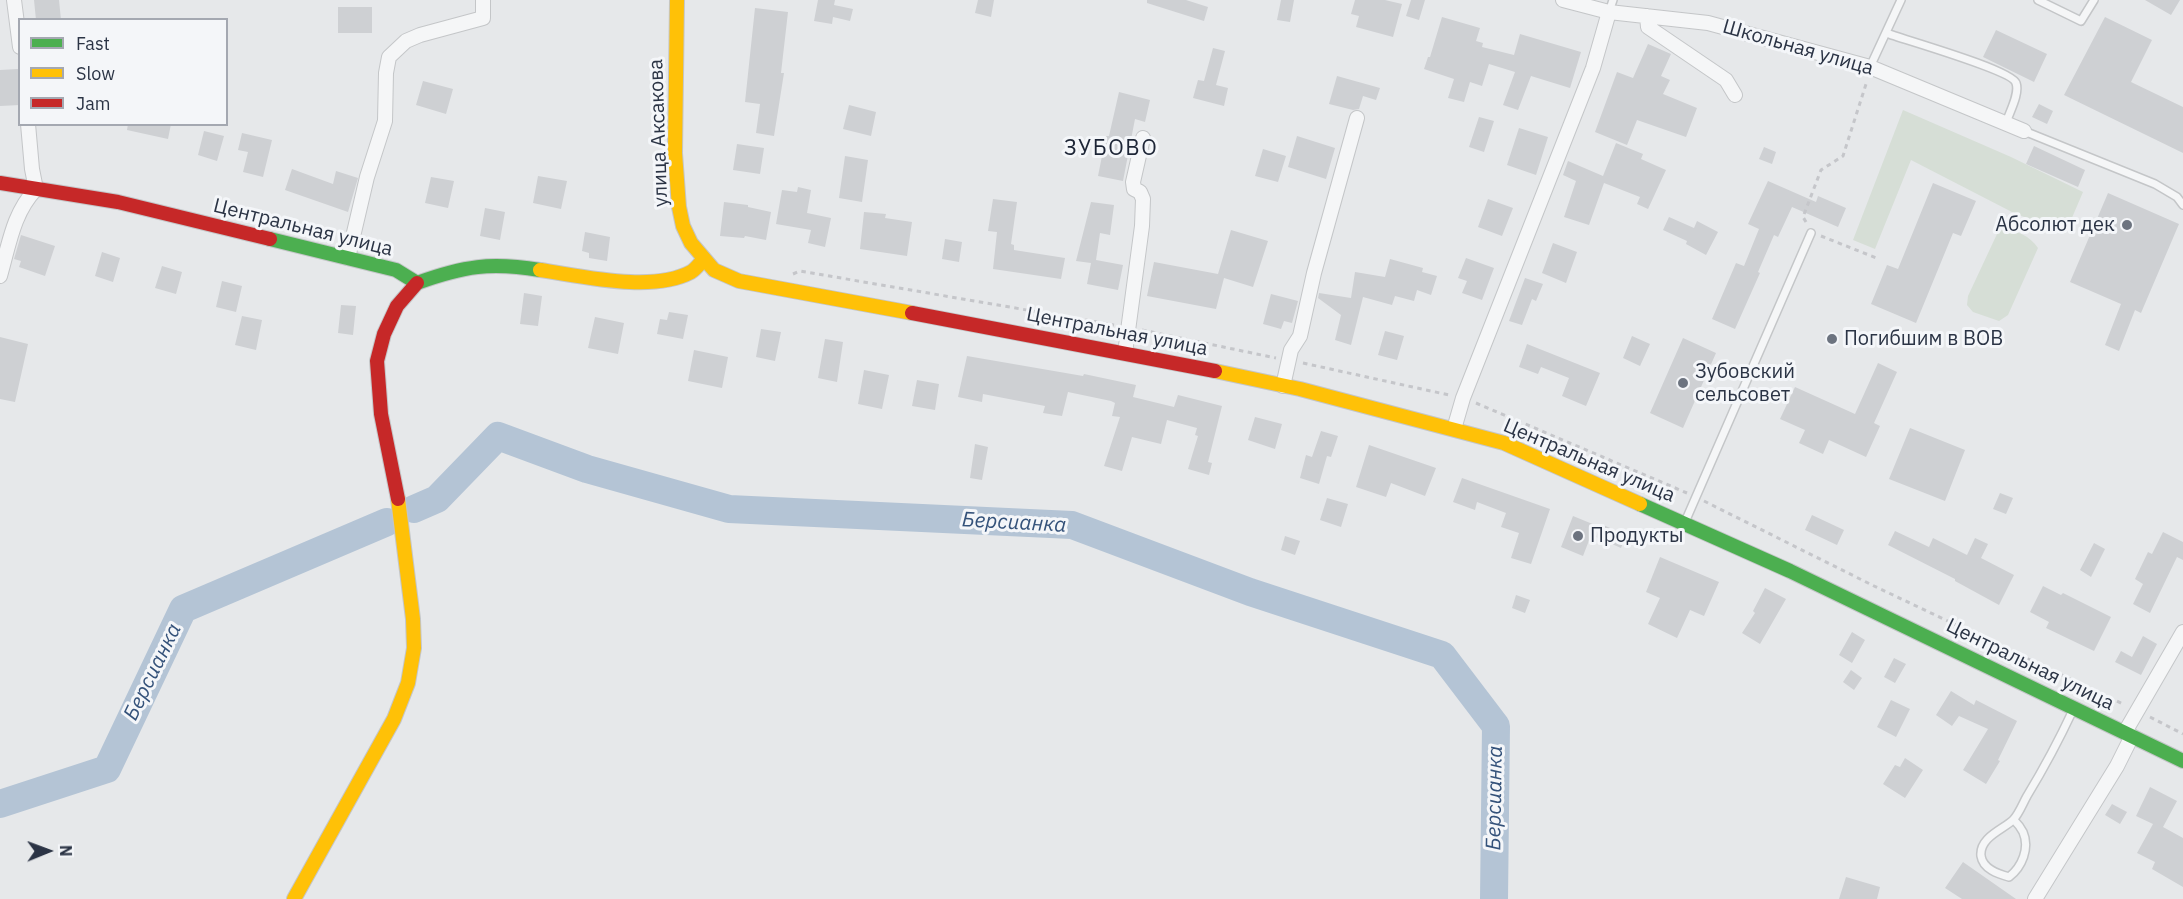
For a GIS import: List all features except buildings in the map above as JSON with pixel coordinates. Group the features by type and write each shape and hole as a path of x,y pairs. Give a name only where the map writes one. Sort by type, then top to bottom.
{"street":[{"path":"14,0 18,31"},
{"path":"348,258 368,177 385,121 386,73 389,57 406,41 420,35 483,18 483,0"},
{"name":"улица Аксакова","path":"677,0 675,153 679,207 683,226 691,243 704,259"},
{"name":"Школьная улица","path":"1563,0 1611,6 1647,16 1708,23 1870,67 2024,131"},
{"path":"1454,429 1463,398 1593,68 1611,6"},
{"path":"1647,16 1648,27 1726,80 1735,95"},
{"path":"1283,386 1291,350 1300,336 1314,273 1358,118"},
{"path":"0,276 16,219 24,201 36,189 28,126"},
{"path":"1125,352 1142,226 1143,199 1140,192 1134,189 1133,182 1143,138"},
{"name":"Центральная улица","path":"0,183 118,202 396,270 417,283"},
{"path":"294,899 394,719 408,683 414,648 413,620 399,506 381,414 377,361 384,334 397,306 417,283 463,267 513,266 602,278 655,282 691,272 704,259"},
{"name":"Центральная улица","path":"704,259 714,270 739,281 1125,352 1283,386 1454,429 1514,447 1790,572 2183,761"},
{"path":"2035,899 2117,766 2138,712 2183,632"}],"lane":[{"path":"1870,67 1901,0"},
{"path":"2038,0 2081,21 2094,0"},
{"path":"1886,33 1990,66 2010,76 2016,82 2017,91 2006,123"},
{"path":"2024,131 2156,184 2177,197 2183,205"},
{"path":"2177,197 2183,191"},
{"path":"1684,524 1811,232"},
{"path":"2014,820 2023,832 2025,857 2009,877 1998,874 1985,865 1981,856 1983,846 1996,830 2014,820 2055,748 2074,708"}],"path":[{"path":"1870,67 1843,156 1821,170 1803,217 1811,232 1880,260"},
{"path":"1696,497 1874,586 2183,734"}],"shaded area":[{"path":"1903,110 2011,157 2083,192 2065,234 2012,212 1911,160 1875,249 1853,240"},
{"path":"2002,230 2023,234 2038,248 2008,315 1999,321 1973,312 1967,305 1968,296 1997,234"}],"waterway":[{"name":"Берсианка","path":"414,509 437,499 498,436 587,469 729,509 1072,525 1250,592 1442,655 1496,726 1494,899"},
{"name":"Берсианка","path":"0,804 107,769 183,609 387,522"}],"traffic: fast":[{"path":"270,239 396,270 417,283 477,267 506,266 540,270"},
{"path":"1640,504 1790,571 2183,761"}],"traffic: slow":[{"path":"677,0 675,153 679,207 683,226 691,243 714,270 739,281 912,313"},
{"path":"540,270 617,281 657,281 691,272 704,259"},
{"path":"1215,371 1300,389 1504,443 1640,504"},
{"path":"294,899 394,719 408,683 414,648 413,619 398,499"}],"traffic: jam":[{"path":"0,183 118,202 270,239"},
{"path":"398,499 381,414 377,361 384,334 397,306 417,283"},
{"path":"912,313 1215,371"}],"place":[{"name":"Абсолют дек","path":"2127,225"},
{"name":"Погибшим в ВОВ","path":"1832,339"},
{"name":"Зубовский сельсовет","path":"1683,383"},
{"name":"Продукты","path":"1578,536"}],"district":[{"name":"ЗУБОВО","path":"1111,149"}]}
